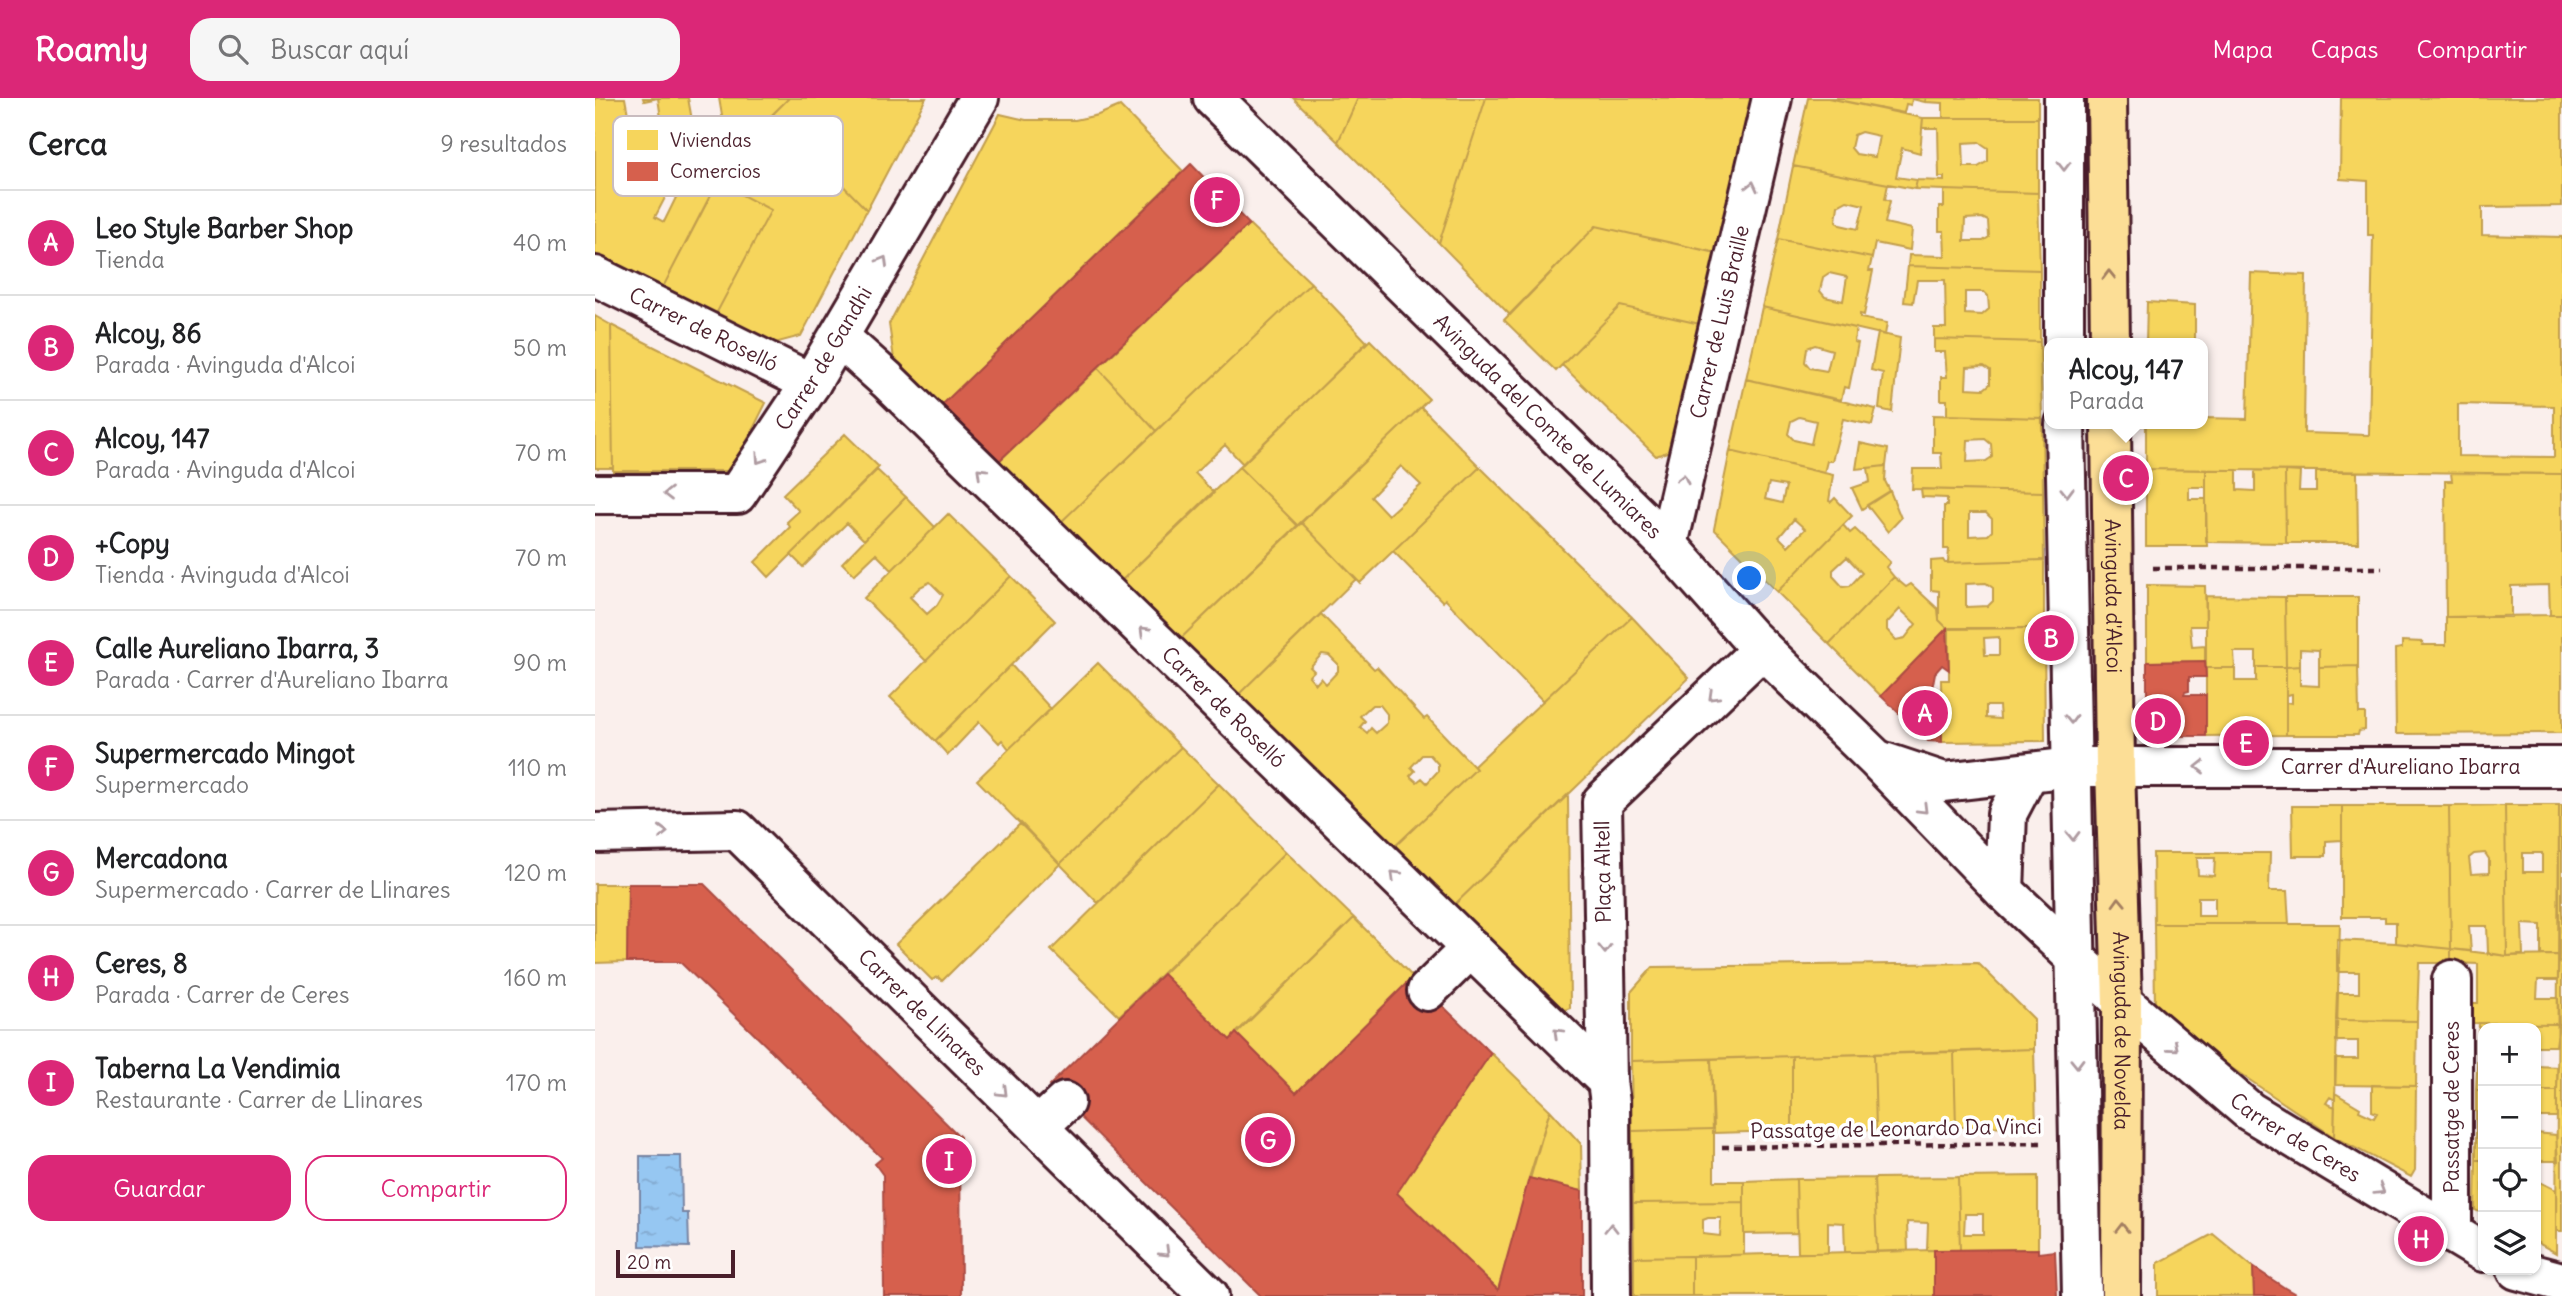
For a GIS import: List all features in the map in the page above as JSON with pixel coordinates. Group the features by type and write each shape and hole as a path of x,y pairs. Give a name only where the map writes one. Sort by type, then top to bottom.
{"main road":[{"path":"2107,98 2110,338"},
{"name":"Avinguda d'Alcoi","path":"2111,429 2115,767"},
{"name":"Avinguda de Novelda","path":"2115,767 2122,1002 2121,1296"}],"street":[{"name":"Carrer de Gandhi","path":"595,494 737,494 811,383 979,98"},
{"name":"Avinguda del Comte de Lumiares","path":"1213,98 1668,545 1762,649 1876,759 2004,891 2122,1002"},
{"name":"Carrer de Luis Braille","path":"1668,545 1772,98"},
{"path":"2064,98 2064,338"},
{"name":"Carrer de Roselló","path":"595,276 811,383"},
{"name":"Carrer de Roselló","path":"839,337 887,380 1607,1081"},
{"name":"Avinguda d'Alcoi","path":"2065,429 2072,767"},
{"name":"Plaça Altell","path":"1611,1296 1610,1103 1607,1081 1602,802 1762,649"},
{"name":"Avinguda del Comte de Lumiares","path":"1876,759 1944,782 2072,767"},
{"name":"Carrer d'Aureliano Ibarra","path":"2072,767 2562,767"},
{"name":"Avinguda de Novelda","path":"2072,767 2082,1296"},
{"path":"2004,891 2007,814 2028,774"},
{"name":"Carrer de Llinares","path":"595,833 737,830 1051,1114 1209,1296"},
{"path":"1427,990 1471,948"},
{"name":"Passatge de Ceres","path":"2452,980 2468,1243"},
{"name":"Carrer de Ceres","path":"2122,1002 2249,1111 2468,1243"},
{"path":"2536,1275 2562,1282"}],"path":[{"path":"2151,568 2382,568"},
{"name":"Passatge de Leonardo Da Vinci","path":"1722,1147 2043,1143"}],"water":[{"path":"640,1156 681,1156 682,1213 688,1213 689,1247 640,1246"}],"building: Viviendas":[{"path":"595,98 625,98 628,116 613,116 613,196 666,196 655,217 664,222 677,196 710,196 662,289 595,254"},
{"path":"658,98 688,98 691,116 661,116"},
{"path":"719,98 789,98 771,116 722,116"},
{"path":"789,98 926,98 867,210 843,185 843,116 773,114"},
{"path":"1293,98 1358,98 1338,142"},
{"path":"1358,98 1486,98 1439,243 1338,142"},
{"path":"1486,98 1757,98 1722,254 1596,226 1510,315 1439,243"},
{"path":"1808,98 1828,98 1923,118 1920,153 1902,148 1896,177 1917,180 1915,189 1793,166","holes":["1861,132 1879,136 1875,157 1856,154 1851,148 1854,135"]},
{"path":"1828,98 1926,98 1925,102 1912,99 1911,105 1906,104 1904,113"},
{"path":"1926,98 2038,98 2038,118 1943,118 1943,103 1925,102"},
{"path":"2341,98 2562,98 2562,206 2482,207 2482,235 2562,237 2562,474 2146,469 2146,429 2208,429 2208,418 2247,419 2251,273 2306,275 2304,433 2369,435 2373,235 2368,235 2368,181 2340,179","holes":["2458,404 2554,406 2554,457 2458,456"]},
{"path":"1120,106 1183,171 942,405 894,359 889,324 1000,114 1026,120 1075,120"},
{"path":"1923,118 2038,118 2038,193 1915,189 1917,180 1944,181 1944,177 1939,177 1938,128 1922,128","holes":["1979,142 1988,148 1988,161 1978,167 1964,167 1963,143"]},
{"path":"1793,166 1888,184 1885,199 1890,201 1885,223 1912,229 1910,250 1875,243 1872,258 1778,239","holes":["1847,201 1864,205 1858,229 1840,225 1836,221 1838,206"]},
{"path":"843,185 867,210 801,336 771,344 715,316 771,210 744,196 843,196"},
{"path":"1944,190 2038,193 2040,270 1908,266 1909,255 1945,256 1944,231 1939,231 1939,207 1944,207","holes":["1982,218 1988,221 1989,237 1983,241 1964,241 1965,219"]},
{"path":"710,196 744,196 771,210 715,316 662,289"},
{"path":"1249,224 1311,283 1156,431 1098,368"},
{"path":"1596,226 1725,255 1709,326 1620,306 1556,371 1504,320"},
{"path":"1778,239 1872,258 1869,271 1873,271 1864,315 1860,314 1860,318 1887,323 1885,335 1762,307","holes":["1829,273 1847,277 1843,301 1825,297 1820,291 1823,277"]},
{"path":"1908,266 2040,270 2040,342 1934,339 1934,328 1946,328 1945,280 1917,280 1913,303 1904,302","holes":["1965,292 1984,292 1988,296 1989,309 1982,315 1965,314"]},
{"path":"1311,283 1367,342 1243,464 1225,445 1195,473 1214,493 1120,582 1060,523"},
{"path":"2147,302 2195,305 2195,338 2146,338"},
{"path":"1620,306 1709,326 1683,446 1656,456 1562,365"},
{"path":"1762,307 1856,328 1854,342 1858,343 1849,388 1844,387 1841,400 1746,379","holes":["1815,345 1832,350 1827,371 1810,368 1805,362 1807,348"]},
{"path":"595,316 611,325 613,468 595,468"},
{"path":"611,325 766,403 732,471 613,471"},
{"path":"1878,333 1900,338 1892,412 1879,409 1883,373 1871,370"},
{"path":"1934,339 2040,342 2042,418 1947,415 1947,400 1941,400 1941,377 1947,377 1945,352 1934,352","holes":["1984,366 1990,370 1990,384 1984,389 1966,388 1967,367"]},
{"path":"1370,340 1429,399 1298,526 1239,467"},
{"path":"1098,368 1156,431 1060,523 998,462"},
{"path":"1746,379 1876,409 1872,425 1843,419 1832,461 1827,461 1824,473 1730,451","holes":["1799,417 1816,421 1811,444 1794,440 1788,434 1791,421"]},
{"path":"1421,407 1480,467 1360,583 1301,522","holes":["1401,466 1421,485 1388,515 1371,497"]},
{"path":"1933,415 2042,418 2043,492 1912,489 1913,469 1942,469 1941,453 1933,453","holes":["1985,439 1991,444 1992,457 1986,461 1967,462 1968,440"]},
{"path":"845,434 879,467 769,577 755,562 790,527 787,522 799,511 783,494"},
{"path":"1860,443 1888,449 1886,466 1856,469"},
{"path":"1730,451 1833,475 1829,501 1835,498 1852,516 1777,592 1714,529","holes":["1769,483 1786,486 1782,503 1765,499","1794,519 1805,529 1788,546 1779,537"]},
{"path":"1886,466 1885,481 1890,491 1862,509 1852,488 1870,482 1868,468"},
{"path":"1239,467 1298,526 1177,642 1120,582"},
{"path":"1480,467 1632,617 1543,701 1445,599 1443,602 1393,551"},
{"path":"2146,469 2206,470 2206,487 2189,487 2189,499 2206,499 2207,546 2146,546"},
{"path":"877,470 906,497 864,540 847,523 803,567 791,555"},
{"path":"2206,470 2237,470 2237,490 2255,491 2255,471 2285,471 2286,543 2206,542"},
{"path":"2285,471 2300,472 2299,491 2316,491 2316,472 2357,472 2358,543 2286,543"},
{"path":"2451,473 2562,474 2562,615 2550,615 2549,585 2511,586 2511,617 2446,617 2445,481 2452,481"},
{"path":"1921,489 2043,492 2044,560 1948,563 1949,549 1944,549 1944,506 1947,506 1947,498 1922,497","holes":["1969,513 1986,513 1992,519 1992,531 1988,535 1969,536"]},
{"path":"1890,491 1901,518 1888,532 1867,505"},
{"path":"906,497 935,527 892,570 876,554 854,575 842,563"},
{"path":"948,514 1011,576 926,661 864,598","holes":["930,582 943,595 927,614 910,597"]},
{"path":"1301,522 1356,579 1235,698 1177,642"},
{"path":"1843,525 1850,533 1855,529 1890,562 1886,567 1894,577 1829,644 1777,592","holes":["1847,557 1862,573 1850,586 1843,587 1833,576 1833,570"]},
{"path":"1943,560 1945,563 2044,560 2044,628 1947,628 1939,620 1939,591 1931,590 1931,561","holes":["1986,583 1993,588 1993,601 1988,606 1966,607 1966,584"]},
{"path":"1011,576 1055,621 935,741 890,697"},
{"path":"1894,577 1906,587 1911,584 1938,609 1939,620 1947,628 1881,696 1829,644","holes":["1900,609 1916,624 1905,638 1896,640 1887,630 1887,623"]},
{"path":"2147,585 2205,586 2206,626 2190,626 2192,647 2205,646 2205,661 2147,662"},
{"path":"2206,596 2285,597 2286,667 2256,667 2256,652 2234,652 2235,668 2206,668"},
{"path":"2285,597 2358,597 2358,666 2319,667 2319,650 2300,649 2300,666 2286,667"},
{"path":"1321,614 1374,669 1377,667 1424,719 1427,717 1476,769 1390,851 1235,698","holes":["1322,654 1329,655 1338,664 1338,671 1326,684 1321,678 1316,684 1309,676 1314,671 1310,667","1372,705 1380,705 1387,714 1387,723 1376,733 1371,728 1367,733 1360,727 1365,721 1360,716","1422,755 1430,755 1438,764 1438,771 1427,783 1422,778 1417,782 1410,776 1415,771 1411,767"]},
{"path":"2562,615 2562,733 2396,734 2395,649 2402,648 2402,641 2423,642 2422,645 2446,645 2446,617"},
{"path":"1632,617 1689,678 1450,909 1390,851 1476,769 1474,766"},
{"path":"2044,628 2045,741 1942,742 1941,680 1949,680 1949,629","holes":["1999,637 1999,655 1985,655 1984,638","1986,706 1999,706 2000,719 1986,718"]},
{"path":"1098,663 1181,747 1060,864 977,780"},
{"path":"1011,665 1051,709 1009,749 1002,740 999,743 979,722 948,755 935,741"},
{"path":"2300,666 2300,685 2319,686 2319,667 2358,666 2359,713 2365,713 2365,730 2359,731 2358,735 2286,735 2286,702 2292,703 2292,694 2286,695 2286,667"},
{"path":"2256,667 2286,667 2286,735 2206,736 2206,668 2235,668 2235,681 2256,681"},
{"path":"1181,747 1219,784 1098,903 1060,864"},
{"path":"1219,784 1286,852 1119,1016 1051,950"},
{"path":"1568,794 1570,1008 1554,1014 1450,909"},
{"path":"2505,805 2559,805 2559,955 2541,955 2541,925 2522,924 2523,955 2507,956","holes":["2523,853 2542,853 2542,872 2523,872"]},
{"path":"2505,805 2507,956 2488,953 2487,926 2469,926 2471,951 2451,949 2449,806","holes":["2485,853 2489,859 2489,873 2471,874 2469,858 2474,854"]},
{"path":"2559,805 2562,805 2562,962 2558,962"},
{"path":"2292,806 2342,806 2342,840 2326,841 2326,856 2293,856"},
{"path":"2342,806 2449,806 2451,949 2396,943 2396,922 2385,922 2385,917 2342,917"},
{"path":"1021,823 1060,864 942,981 938,977 932,980 896,944"},
{"path":"1286,852 1354,918 1230,1040 1163,974"},
{"path":"2153,853 2270,853 2269,891 2287,891 2289,924 2154,924","holes":["2197,858 2215,858 2214,876 2198,875","2198,897 2215,897 2215,916 2198,916"]},
{"path":"595,884 628,884 627,962 595,963"},
{"path":"1354,918 1413,977 1296,1093 1236,1033"},
{"path":"2154,924 2340,924 2335,1100 2330,1097 2326,1103 2335,1107 2334,1137 2202,1048 2155,1012"},
{"path":"2337,940 2451,949 2451,963 2419,963 2417,1021 2336,1020 2337,993 2359,993 2359,972 2337,972"},
{"path":"2451,949 2507,956 2559,955 2558,980 2538,980 2537,998 2558,998 2559,1024 2473,1023 2473,1003 2478,1003 2478,964 2451,963"},
{"path":"2558,962 2562,962 2562,1231 2556,1231"},
{"path":"1978,963 2034,1019 2034,1049 1631,1061 1631,992 1653,967"},
{"path":"2336,1020 2417,1021 2416,1086 2335,1085 2335,1059 2358,1059 2358,1041 2336,1041"},
{"path":"2541,1024 2559,1024 2556,1046 2541,1046"},
{"path":"2478,1045 2478,1090 2476,1090"},
{"path":"2034,1049 2036,1126 1956,1127 1954,1052"},
{"path":"1954,1052 1956,1127 1876,1129 1874,1054"},
{"path":"1491,1053 1550,1110 1498,1290 1397,1193"},
{"path":"1874,1054 1876,1129 1792,1131 1792,1056"},
{"path":"1792,1056 1792,1131 1713,1133 1711,1059"},
{"path":"1711,1059 1714,1129 1632,1131 1631,1061"},
{"path":"2541,1066 2558,1067 2557,1091 2541,1091"},
{"path":"2372,1085 2416,1086 2415,1170 2411,1177 2334,1137 2335,1093 2360,1108 2359,1111 2374,1118 2377,1113 2372,1111"},
{"path":"2476,1090 2478,1090 2478,1160"},
{"path":"2541,1091 2557,1091 2557,1117 2541,1117"},
{"path":"1550,1110 1581,1144 1582,1191 1529,1178"},
{"path":"1714,1129 1714,1181 1744,1181 1744,1202 1633,1203 1632,1131"},
{"path":"2541,1134 2556,1135 2558,1161 2541,1161"},
{"path":"2476,1160 2478,1160 2478,1212 2475,1210"},
{"path":"2038,1176 2038,1249 1960,1250 1958,1177","holes":["1965,1214 1983,1214 1983,1234 1964,1234"]},
{"path":"1958,1177 1960,1250 1927,1250 1928,1223 1907,1222 1908,1251 1877,1252 1874,1178"},
{"path":"1874,1178 1877,1252 1845,1252 1844,1223 1828,1222 1828,1253 1798,1253 1796,1179"},
{"path":"1796,1179 1797,1233 1744,1234 1744,1181"},
{"path":"2541,1182 2556,1190 2556,1253 2541,1245"},
{"path":"1744,1202 1744,1255 1634,1257 1633,1203","holes":["1721,1218 1720,1236 1703,1234 1703,1220"]},
{"path":"2213,1234 2253,1267 2254,1296 2158,1296 2158,1263"},
{"path":"1934,1250 1934,1296 1692,1296 1692,1256"},
{"path":"1692,1256 1692,1296 1634,1296 1634,1257"}],"building: Comercios":[{"path":"1191,164 1249,224 998,462 942,405"},
{"path":"1947,628 1949,670 1942,665 1935,673 1931,694 1941,702 1942,742 1928,741 1881,696"},
{"path":"2205,661 2206,677 2189,677 2189,691 2184,695 2206,695 2206,736 2147,736 2147,662"},
{"path":"628,884 704,884 960,1137 961,1296 884,1296 883,1175 875,1164 882,1158 680,962 627,962"},
{"path":"1163,974 1230,1040 1236,1033 1296,1093 1413,977 1491,1053 1397,1193 1498,1290 1529,1178 1582,1191 1582,1296 1261,1296 1049,1086"},
{"path":"2038,1249 2038,1253 2055,1251 2057,1296 1934,1296 1934,1250"},
{"path":"2253,1267 2285,1288 2299,1296 2254,1296"}],"place":[{"name":"Supermercado Mingot","path":"1217,200"},
{"name":"Alcoy, 147","path":"2126,478"},
{"name":"Alcoy, 86","path":"2051,638"},
{"name":"Leo Style Barber Shop","path":"1925,713"},
{"name":"+Copy","path":"2158,721"},
{"name":"Calle Aureliano Ibarra, 3","path":"2246,743"},
{"name":"Mercadona","path":"1268,1140"},
{"name":"Taberna La Vendimia","path":"949,1161"},
{"name":"Ceres, 8","path":"2421,1239"}]}
